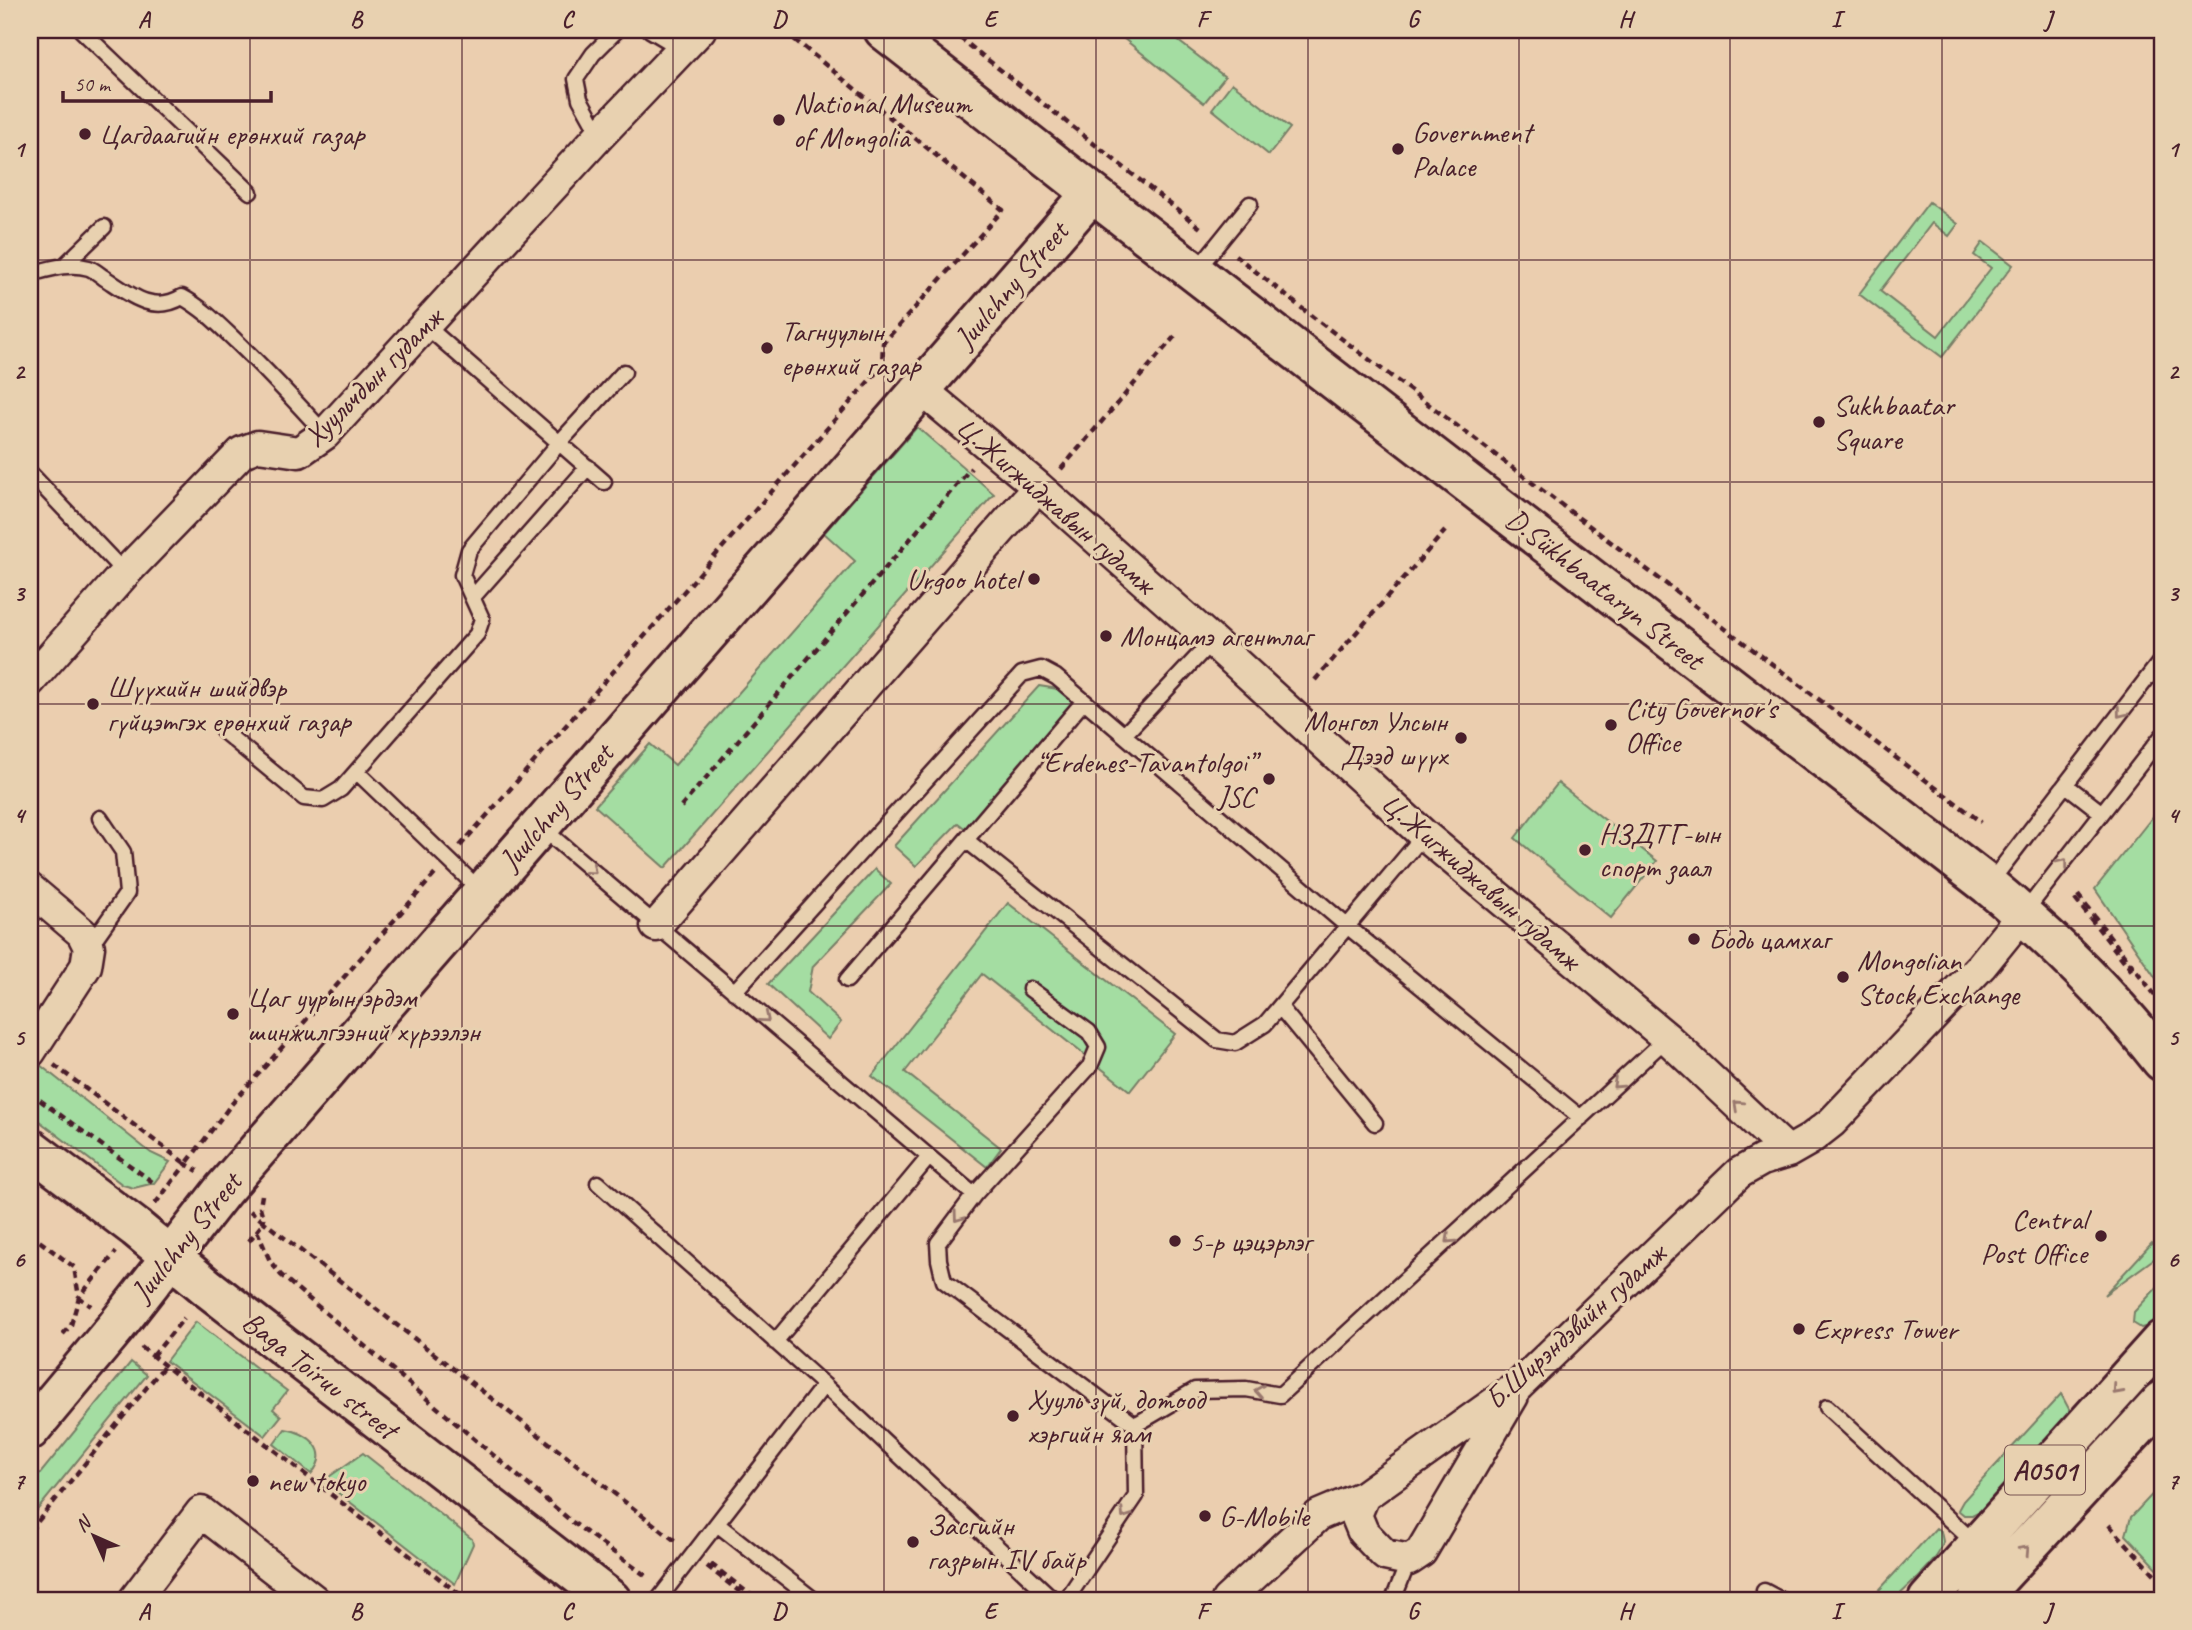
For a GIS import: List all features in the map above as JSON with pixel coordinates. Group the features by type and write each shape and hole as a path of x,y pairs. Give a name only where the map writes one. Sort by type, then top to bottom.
{"main road":[{"name":"D.Sükhbaataryn Street","path":"884,30 1091,193 1988,885 2079,967 2128,1018 2162,1062"},
{"name":"Juulchny Street","path":"30,1430 116,1326 223,1189 1091,193"},
{"name":"Baga Toiruu street","path":"30,1148 611,1600"},
{"name":"A0501","path":"1928,1600 2162,1340"},
{"name":"A0501","path":"1978,1600 2162,1401"}],"street":[{"name":"Хуульчдын гудамж","path":"30,681 125,573 242,452 258,446 299,452 325,434 691,39"},
{"name":"Ц.Жигжиджавын гудамж","path":"921,389 990,446 1050,478 1212,641 1424,835 1667,1038 1788,1152"},
{"path":"656,926 1050,478"},
{"path":"30,889 82,933 89,947 86,966 31,1050"},
{"path":"1788,1152 1832,1122 1981,966 2023,914"},
{"name":"Б.Ширэндэвийн гудамж","path":"1227,1600 1320,1515 1364,1496 1518,1386 1739,1173 1762,1160 1788,1152"},
{"path":"1364,1496 1356,1515 1363,1532 1385,1555 1409,1560 1421,1552 1518,1386"},
{"path":"134,1600 201,1512 314,1600"}],"lane":[{"path":"81,30 250,192"},
{"path":"600,135 580,99 576,79 593,54 617,30"},
{"path":"650,30 691,39"},
{"path":"1195,272 1250,204"},
{"path":"65,265 104,228"},
{"path":"30,274 65,265 91,268 140,301 160,305 182,297 212,318 281,385 325,434"},
{"path":"426,326 604,482"},
{"path":"223,731 304,798 323,800 341,789 477,634 482,619 462,575 469,550 560,442 624,372"},
{"path":"473,597 588,467"},
{"path":"30,473 125,573"},
{"path":"1124,735 1212,641"},
{"path":"1988,885 2162,659"},
{"path":"734,992 1022,674 1041,669 1056,677 1347,926 1581,1118"},
{"path":"847,980 1084,701"},
{"path":"2023,914 2162,736"},
{"path":"357,772 482,892"},
{"path":"2066,785 2102,813"},
{"path":"89,947 127,893 123,852 100,818"},
{"path":"540,826 974,1195"},
{"path":"966,839 1217,1040 1236,1043 1265,1024 1424,835"},
{"path":"1030,989 1089,1032 1098,1046 1090,1066 974,1195 938,1243 944,1281 1135,1425"},
{"path":"1280,1007 1375,1124"},
{"path":"1135,1425 1195,1390 1246,1389 1280,1395 1667,1038"},
{"path":"775,1342 929,1157"},
{"path":"598,1184 824,1385 1054,1600"},
{"path":"658,1600 700,1557 717,1524 824,1385"},
{"path":"1827,1406 1977,1545"},
{"path":"1066,1600 1136,1496 1135,1425"},
{"path":"717,1524 814,1600"},
{"path":"1393,1600 1409,1560"},
{"path":"1764,1591 1781,1600"}],"path":[{"path":"62,1335 71,1325 79,1297 230,1106 882,366 883,343 1003,210 783,30"},
{"path":"950,30 1324,326 1981,822"},
{"path":"1050,478 1175,336"},
{"path":"681,807 990,446"},
{"path":"1315,680 1445,531"},
{"path":"2162,1004 2076,897 2162,1011"},
{"path":"2158,998 2162,992"},
{"path":"31,1050 186,1164"},
{"path":"30,1093 154,1184"},
{"path":"262,1191 260,1207 264,1222"},
{"path":"250,1211 757,1600"},
{"path":"249,1241 264,1222"},
{"path":"257,1231 270,1261 281,1275 571,1521 646,1576"},
{"path":"30,1234 74,1267 79,1297 467,1600"},
{"path":"153,1356 184,1318"},
{"path":"30,1531 165,1365"},
{"path":"2109,1525 2162,1582"},
{"path":"700,1557 750,1600"}],"green space":[{"path":"1113,30 1164,30 1225,77 1204,103"},
{"path":"1232,83 1290,128 1269,155 1212,109"},
{"path":"1929,202 1958,224 1949,236 1932,223 1880,291 1938,336 1991,268 1974,255 1983,242 2013,265 1942,357 1859,294"},
{"path":"917,427 994,494 665,868 595,806 650,744 675,765 855,561 824,533"},
{"path":"1039,686 1058,689 1082,707 967,830 958,823 916,866 894,846"},
{"name":"НЗДТГ-ын спорт заал","path":"1558,783 1657,861 1611,918 1515,838"},
{"path":"2162,805 2162,987 2095,889"},
{"path":"875,869 891,884 813,966 808,992 841,1022 828,1039 768,984"},
{"path":"1008,903 1175,1034 1130,1091 982,974 905,1072 1001,1148 987,1167 872,1076"},
{"path":"32,1065 40,1065 151,1153 170,1162 154,1183 134,1188 123,1185 30,1114"},
{"path":"2152,1243 2162,1253 2104,1295"},
{"path":"2162,1282 2162,1313 2149,1326 2141,1328 2133,1323 2134,1312"},
{"path":"196,1322 287,1391 273,1409 281,1416 265,1436 166,1361"},
{"path":"131,1362 147,1375 30,1519 30,1486"},
{"path":"2061,1394 2069,1409 2069,1417 1982,1510 1972,1515 1964,1515 1958,1510 1963,1501"},
{"path":"285,1429 302,1434 315,1444 319,1458 311,1474 274,1444"},
{"path":"363,1453 472,1539 473,1544 455,1584 323,1481"},
{"path":"2162,1484 2162,1573 2126,1535 2131,1517"},
{"path":"1936,1528 1941,1531 1941,1549 1922,1573 1894,1600 1870,1600"}],"place":[{"name":"National Museum of Mongolia","path":"779,120"},
{"name":"Цагдаагийн ерөнхий газар","path":"85,134"},
{"name":"Government Palace","path":"1398,149"},
{"name":"Тагнуулын ерөнхий газар","path":"767,348"},
{"name":"Sukhbaatar Square","path":"1819,422"},
{"name":"Urgoo hotel","path":"1034,579"},
{"name":"Монцамэ агентлаг","path":"1106,636"},
{"name":"Шүүхийн шийдвэр гүйцэтгэх ерөнхий газар","path":"93,704"},
{"name":"City Governor's Office","path":"1611,725"},
{"name":"Монгол Улсын Дээд шүүх","path":"1461,738"},
{"name":"“Erdenes-Tavantolgoi” JSC","path":"1269,779"},
{"name":"НЗДТГ-ын спорт заал","path":"1585,850"},
{"name":"Бодь цамхаг","path":"1694,939"},
{"name":"Mongolian Stock Exchange","path":"1843,977"},
{"name":"Цаг уурын эрдэм шинжилгээний хүрээлэн","path":"233,1014"},
{"name":"Central Post Office","path":"2101,1236"},
{"name":"5-р цэцэрлэг","path":"1175,1241"},
{"name":"Express Tower","path":"1799,1329"},
{"name":"Хууль зүй, дотоод хэргийн яам","path":"1013,1416"},
{"name":"new tokyo","path":"253,1481"},
{"name":"G-Mobile","path":"1205,1516"},
{"name":"Засгийн газрын IV байр","path":"913,1542"}]}
